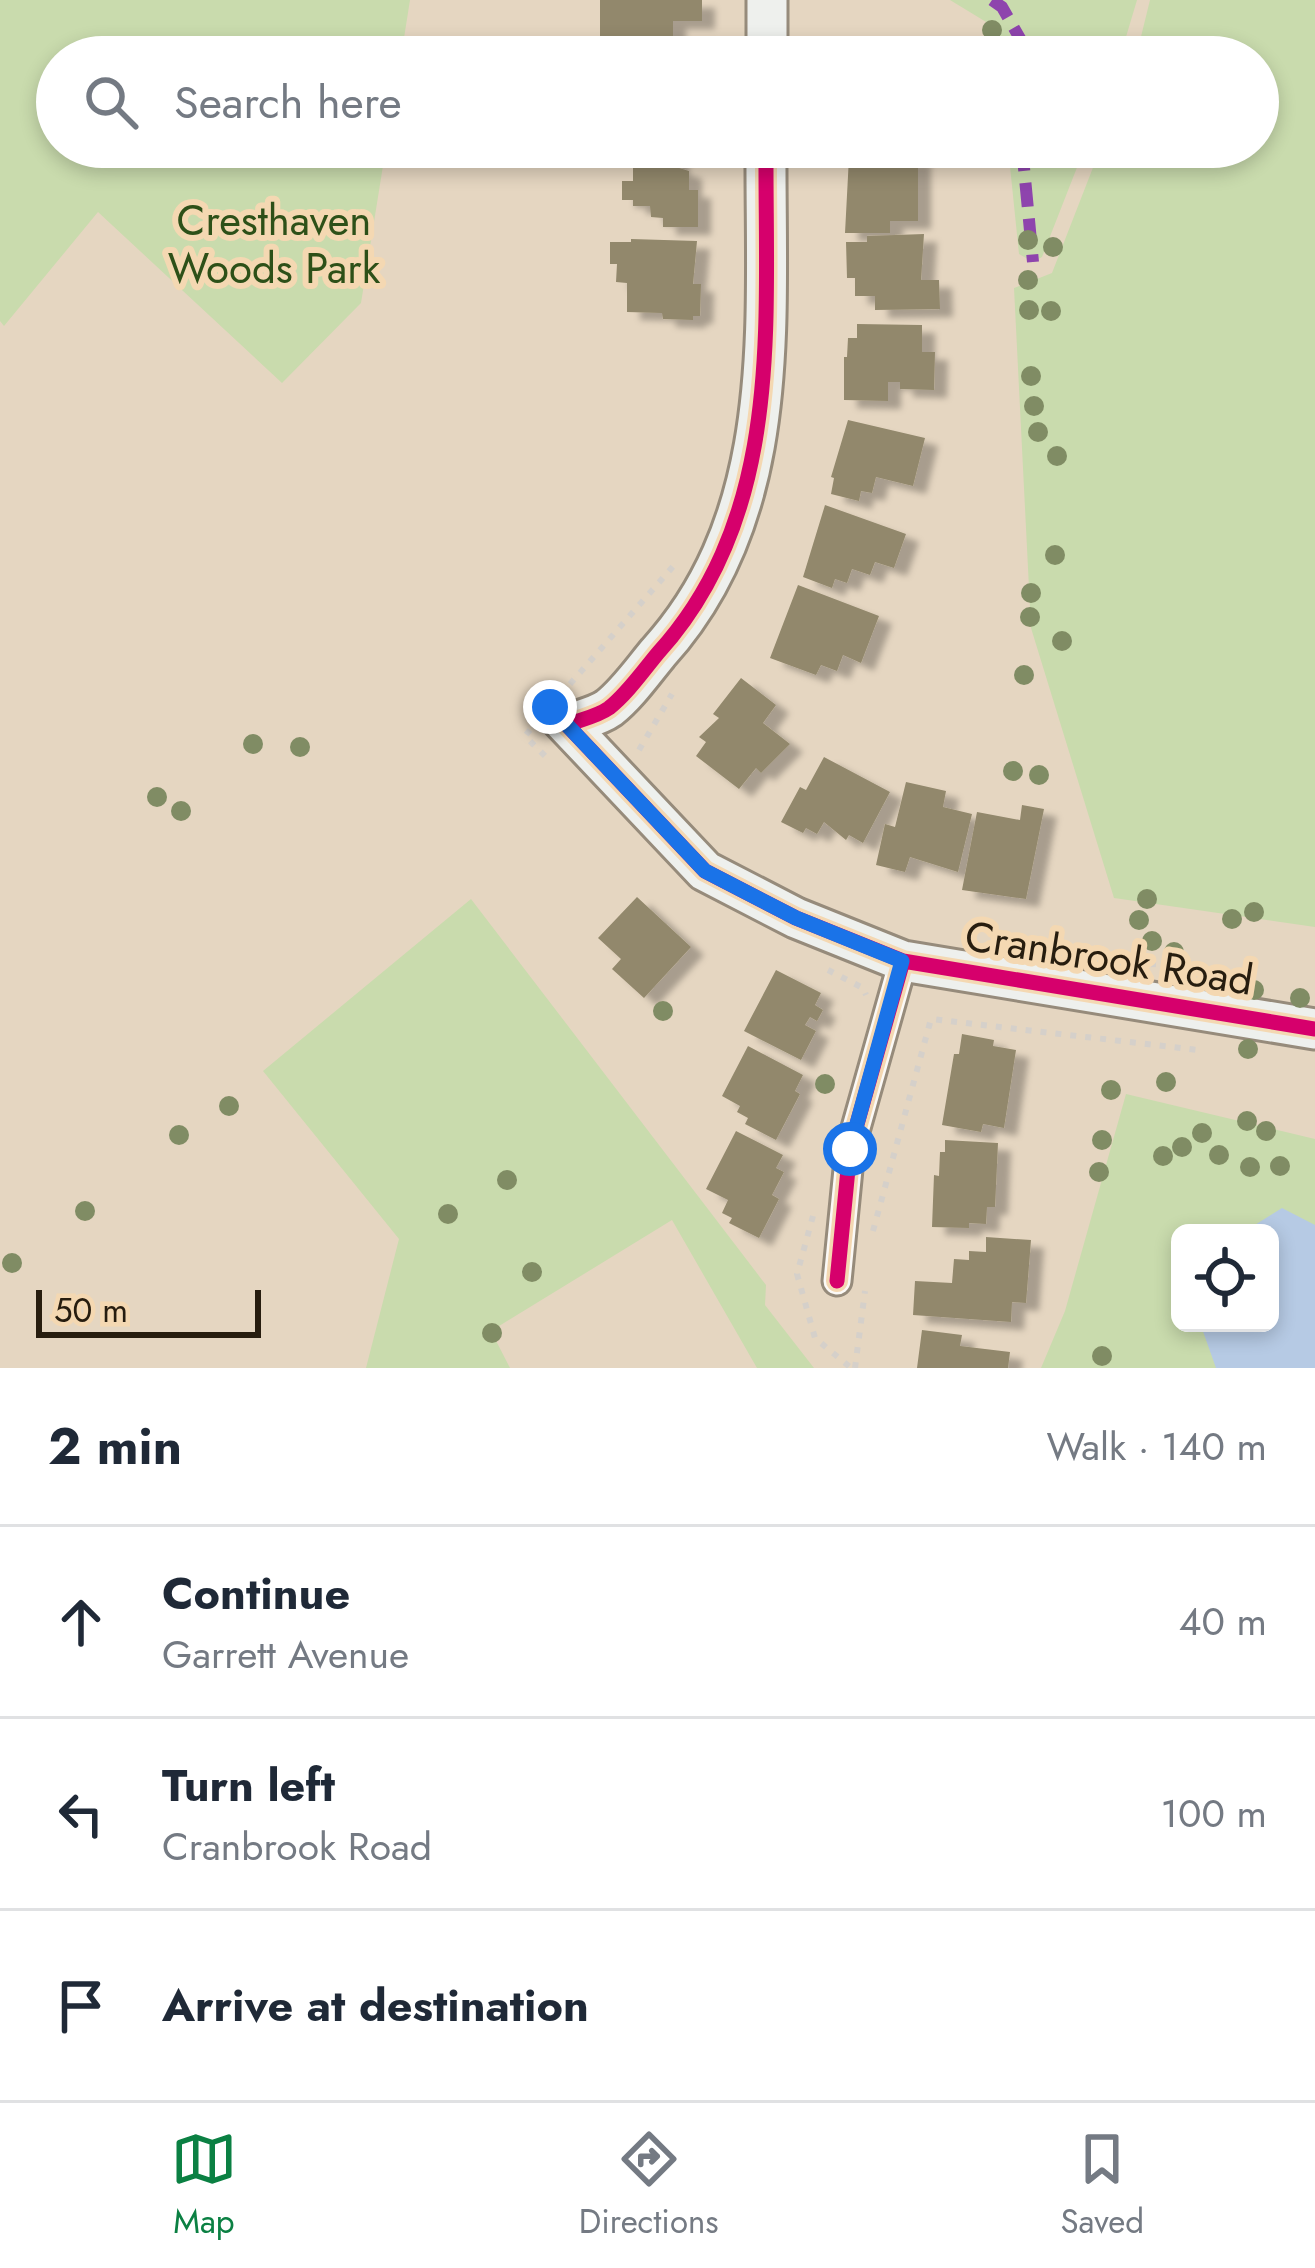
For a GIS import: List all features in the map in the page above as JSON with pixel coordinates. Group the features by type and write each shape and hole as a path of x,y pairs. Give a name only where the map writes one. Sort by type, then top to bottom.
{"street":[{"path":"767,0 767,36"},
{"name":"Cranbrook Road","path":"766,168 764,398 749,475 724,557 671,639 608,709 558,716 705,871 796,918 902,961 1315,1029"},
{"path":"837,1281 850,1149 902,961"}],"path":[{"path":"577,676 682,556"},
{"path":"634,756 680,681"},
{"path":"1141,964 1185,966"},
{"path":"873,1230 931,1019 1198,1050"},
{"path":"855,1368 867,1276"}],"green space":[{"name":"Cresthaven Woods Park","path":"0,0 410,0 404,36 36,36 36,168 383,168 361,303 282,383 98,212 4,326 0,321"},
{"path":"950,0 1137,0 1126,36 997,36 996,28"},
{"path":"1150,0 1315,0 1315,927 1114,898 1031,628 1014,288 1052,273 1093,168 1279,168 1279,36 1141,36"},
{"path":"1010,168 1077,168 1042,257 1033,262 1019,254"},
{"path":"471,899 766,1285 765,1305 814,1368 757,1368 672,1220 491,1331 510,1368 366,1368 399,1239 263,1071"},
{"path":"1126,1094 1315,1139 1315,1368 1041,1368 1065,1311"}],"water":[{"path":"1282,1208 1315,1225 1315,1368 1216,1368 1203,1332 1279,1332 1279,1224 1256,1224"}],"building":[{"path":"600,0 702,0 702,21 673,21 673,36 600,36"},
{"path":"633,168 689,171 689,190 698,190 698,227 663,227 663,218 651,217 650,206 622,200 622,181 633,181"},
{"path":"848,168 918,168 918,221 890,221 890,233 845,233"},
{"path":"924,234 921,280 939,280 940,309 875,310 875,296 855,296 855,278 847,278 846,242 867,242 867,236"},
{"path":"697,241 693,284 701,284 700,316 663,319 662,313 627,312 627,283 616,282 617,264 610,264 610,242"},
{"path":"857,324 922,325 922,352 935,352 934,390 900,389 900,382 888,382 888,401 844,400 844,357 848,338 857,338"},
{"path":"848,420 925,438 913,486 876,477 872,493 861,491 859,501 831,494 831,477"},
{"path":"825,505 906,534 894,568 875,562 870,575 852,569 847,583 835,579 832,588 803,577"},
{"path":"798,585 879,616 861,663 843,655 837,671 821,665 816,675 770,658"},
{"path":"741,678 776,705 763,723 790,744 761,773 756,768 739,789 696,756 706,742 699,737 719,718 713,714"},
{"path":"824,757 890,792 863,843 849,835 846,840 824,822 817,834 781,822"},
{"path":"906,782 946,791 943,807 972,814 958,872 910,857 905,872 876,865 885,824 895,827"},
{"path":"1022,805 1044,809 1026,899 962,890 977,812 1020,820"},
{"path":"637,897 691,947 644,998 612,969 621,959 598,938"},
{"path":"776,970 821,993 815,1005 823,1010 817,1021 810,1017 805,1025 816,1031 801,1060 744,1031"},
{"path":"962,1034 1016,1050 1004,1128 983,1124 981,1132 942,1125"},
{"path":"748,1046 803,1075 795,1091 800,1094 776,1140 745,1124 748,1118 737,1112 740,1106 722,1096"},
{"path":"736,1131 783,1155 776,1168 784,1172 772,1195 779,1199 759,1238 729,1223 732,1218 722,1213 728,1200 706,1189"},
{"path":"945,1140 998,1143 995,1207 987,1207 986,1224 932,1227 934,1175 939,1176"},
{"path":"986,1237 1031,1240 1026,1303 1012,1302 1011,1322 913,1315 915,1281 952,1283 954,1259 969,1260 969,1251 986,1252"},
{"path":"922,1330 962,1335 960,1346 1010,1352 1008,1368 917,1368"}],"marked path":[{"path":"992,0 1002,7 1019,36"},
{"path":"1024,168 1033,262"}],"cycle path":[{"path":"567,725 605,711 628,689 699,598 728,539 748,478 759,413 767,280 766,168"},
{"path":"550,707 705,871 796,918 903,961 1315,1029"},
{"path":"837,1281 850,1149 903,961"}],"route":[{"path":"550,707 705,871 796,918 902,961 850,1149"}]}
